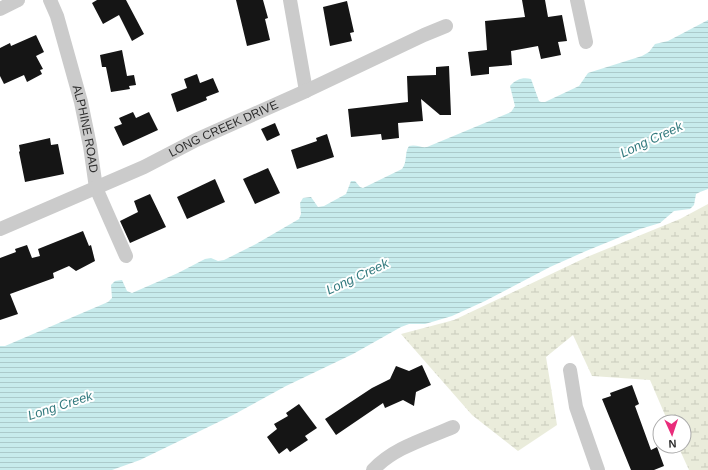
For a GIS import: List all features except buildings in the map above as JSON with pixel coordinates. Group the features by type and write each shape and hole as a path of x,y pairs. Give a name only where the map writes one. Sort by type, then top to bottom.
{"street":[{"path":"0,9 18,0"},
{"name":"ALPHINE ROAD","path":"50,0 57,16 81,102 90,146 96,188 126,256"},
{"path":"290,0 306,91"},
{"path":"577,0 586,42"},
{"name":"LONG CREEK DRIVE","path":"0,229 144,167 196,140 446,26"},
{"path":"570,370 576,407 598,470"},
{"path":"373,470 381,461 393,453 453,427"}],"green space":[{"path":"708,204 708,470 689,470 682,454 692,454 692,414 665,414 650,380 592,376 573,335 546,357 557,425 518,451 472,415 401,334 454,320 587,257 680,219"}],"water":[{"name":"Long Creek","path":"708,20 708,189 696,194 694,205 690,209 674,211 660,223 640,229 550,267 485,301 452,316 425,324 409,324 401,327 353,354 286,386 233,415 140,460 112,470 0,470 0,346 5,346 108,302 112,298 111,285 115,281 122,280 127,291 132,293 178,273 205,259 211,258 218,261 224,260 256,244 299,219 301,214 300,203 303,198 311,197 318,207 324,206 346,194 351,181 355,181 360,187 363,188 402,169 409,146 414,145 427,147 511,112 515,106 510,86 517,80 522,78 531,79 539,101 545,102 579,86 588,73 642,56 649,52 655,44 668,41"}]}
